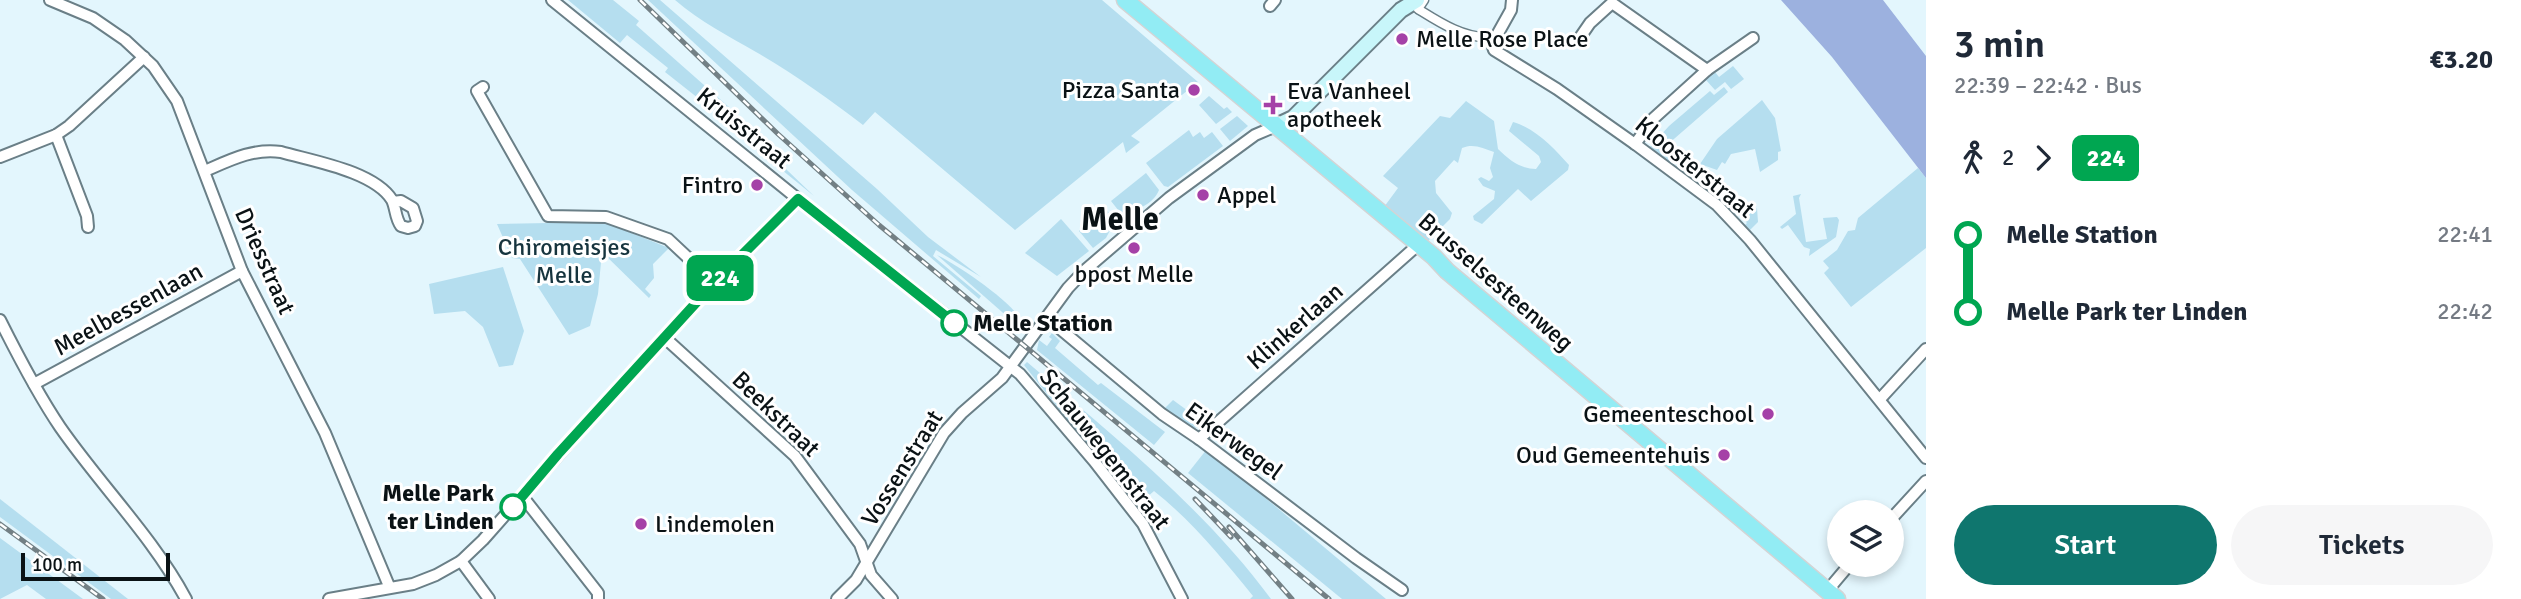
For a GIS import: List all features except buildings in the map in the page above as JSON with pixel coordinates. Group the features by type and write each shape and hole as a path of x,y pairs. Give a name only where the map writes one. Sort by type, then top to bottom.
{"main road":[{"name":"Brusselsesteenweg","path":"1125,0 1419,244 1536,348 1831,597"},
{"path":"1276,126 1293,118 1401,10 1414,1"}],"street":[{"name":"Driesstraat","path":"50,0 93,18 125,40 162,78 177,101 242,271 326,433 389,586"},
{"name":"Kruisstraat","path":"552,0 798,199 1010,365"},
{"name":"Kloosterstraat","path":"1511,0 1511,10 1492,44 1494,50 1557,89 1717,205 1740,229 1926,458"},
{"path":"1414,1 1418,9 1442,23 1475,37 1488,37"},
{"path":"1581,36 1590,23 1612,3 1707,70"},
{"path":"1635,144 1654,118 1707,70 1754,38"},
{"path":"0,158 56,135 81,117 144,57"},
{"path":"483,87 477,91 548,216 606,217 668,239 715,282"},
{"path":"1047,318 1084,271 1170,198 1255,135 1276,126"},
{"path":"56,135 87,216 88,227"},
{"path":"205,171 252,152 281,152 365,179 380,188 393,202"},
{"path":"329,599 389,586 413,584 461,561 523,497 558,454 715,282 798,199"},
{"name":"Klinkerlaan","path":"1199,439 1419,244"},
{"name":"Meelbessenlaan","path":"34,384 242,271"},
{"name":"Vossenstraat","path":"837,599 856,580 944,432 1002,378 1047,318"},
{"name":"Eikerwegel","path":"1047,318 1162,414 1402,590"},
{"path":"0,320 60,426 147,537 186,599"},
{"name":"Beekstraat","path":"665,338 794,456 860,544 871,575 892,599"},
{"path":"1880,399 1926,349"},
{"name":"Schauwegemstraat","path":"1010,365 1070,433 1143,524 1182,599"},
{"path":"1904,505 1926,481"},
{"path":"523,497 598,593 598,599"},
{"path":"461,561 489,599"},
{"path":"1831,597 1833,584 1839,577"}],"green space":[{"path":"568,0 613,0 639,21 636,25 738,115 734,119 814,196 744,139 746,136 665,72 668,68 627,35 620,43"},
{"path":"648,0 660,0 877,189 928,237 981,277 936,250 933,256 981,296 979,299 852,190"},
{"path":"675,0 1102,0 1198,82 1131,136 1140,142 1126,153 1123,142 1015,230 875,112 863,125 798,78 705,22"},
{"path":"1733,66 1744,79 1731,89 1725,82 1715,90 1706,80 1715,72 1719,77"},
{"path":"1724,87 1728,92 1667,145 1676,156 1670,163 1649,148 1669,126 1710,91 1714,95"},
{"path":"1209,96 1224,109 1227,107 1232,112 1216,124 1199,105"},
{"path":"1762,100 1775,118 1781,151 1778,152 1778,160 1760,172 1755,149 1731,154 1717,170 1700,164 1717,139"},
{"path":"1466,101 1494,121 1498,149 1511,160 1520,166 1536,169 1541,162 1539,156 1509,131 1513,122 1544,139 1569,165 1568,170 1531,201 1518,189 1482,224 1474,220 1473,216 1494,199 1495,191 1483,186 1478,179 1481,177 1489,181 1493,177 1490,168 1494,152 1474,146 1462,148 1458,163 1454,160 1435,181 1436,193 1452,213 1450,219 1427,242 1384,207 1398,188 1383,176 1440,116 1450,118"},
{"path":"1237,116 1248,126 1230,141 1220,129"},
{"path":"1189,130 1193,137 1200,132 1204,138 1212,132 1223,146 1168,187 1164,186 1146,163"},
{"path":"1918,168 1926,178 1926,248 1851,307 1824,273 1829,268 1823,261 1837,250 1848,231 1855,230 1858,218"},
{"path":"1146,173 1159,190 1153,200 1122,215 1111,201"},
{"path":"1801,194 1799,198 1806,242 1827,239 1823,218 1837,217 1839,220 1836,237 1809,256 1810,249 1804,247 1788,225 1782,229 1780,227 1796,214 1793,196"},
{"path":"1726,197 1744,210 1747,207 1752,211 1757,208 1758,222 1750,230 1745,225 1747,223 1724,200"},
{"path":"1106,210 1116,219 1106,238 1093,248 1079,231"},
{"path":"1061,219 1089,251 1057,276 1025,253"},
{"name":"Chiromeisjes Melle","path":"604,222 669,248 653,264 654,278 645,289 651,295 649,298 602,252 598,294 590,326 569,335 520,259 512,258 497,224"},
{"path":"937,255 969,274 1004,301 1020,318 1018,326"},
{"path":"503,267 524,331 513,365 499,367 483,327 465,311 434,314 429,284"},
{"path":"1052,333 1060,341 1055,348 1098,385 1101,383 1165,432 1154,445 1037,350 1039,340 1047,346 1052,339 1049,337"},
{"path":"1027,362 1187,503 1245,565 1271,599 1250,599 1253,596 1194,527 1154,491 1146,498 1094,441 1088,446 1024,365"},
{"path":"1173,400 1203,422 1198,428 1189,427 1164,409"},
{"path":"1207,449 1386,599 1342,599 1188,473"},
{"path":"0,499 128,599 111,599 0,517"},
{"path":"0,538 83,599 46,599 27,585 0,599"}],"shaded area":[{"path":"1781,0 1883,0 1926,56 1926,178 1832,57"}],"railway":[{"path":"640,0 778,134 879,225 1329,599"},
{"path":"1195,499 1231,537"},
{"path":"0,524 103,599"},
{"path":"1229,527 1292,599"}],"bus line":[{"name":"224","path":"513,507 715,282 798,199 954,323"}],"place":[{"name":"Melle Rose Place","path":"1402,39"},
{"name":"Pizza Santa","path":"1194,90"},
{"name":"Eva Vanheel apotheek","path":"1273,105"},
{"name":"Fintro","path":"757,185"},
{"name":"Appel","path":"1203,195"},
{"name":"bpost Melle","path":"1134,248"},
{"name":"Melle Station","path":"954,323"},
{"name":"Gemeenteschool","path":"1768,414"},
{"name":"Oud Gemeentehuis","path":"1724,455"},
{"name":"Melle Park ter Linden","path":"513,507"},
{"name":"Lindemolen","path":"641,524"}],"district":[{"name":"Melle","path":"1120,219"}]}
